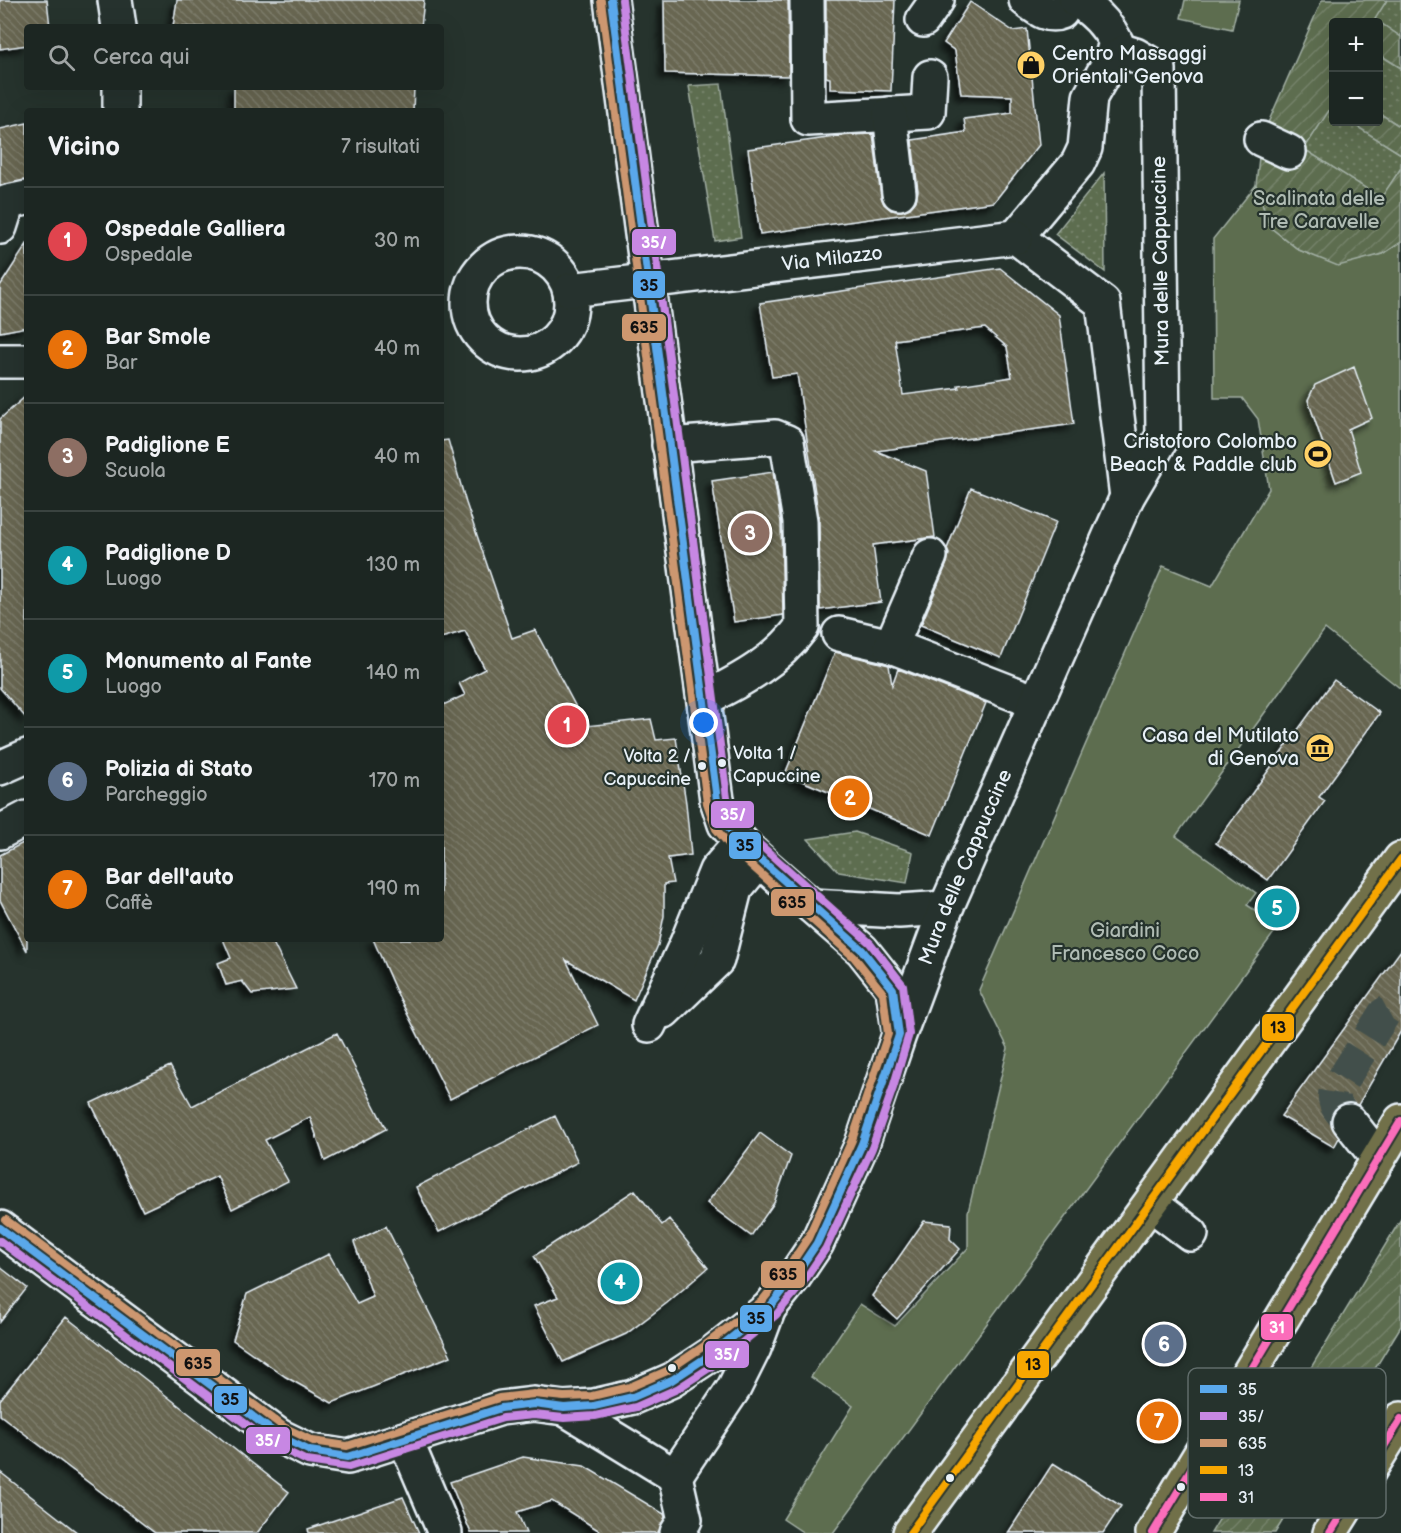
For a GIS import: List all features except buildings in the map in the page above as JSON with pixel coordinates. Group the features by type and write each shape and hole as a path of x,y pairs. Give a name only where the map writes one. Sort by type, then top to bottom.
{"main road":[{"path":"910,1533 1401,860"},
{"path":"1252,1368 1401,1121"},
{"path":"1386,1443 1401,1419"},
{"path":"1153,1533 1188,1475"},
{"path":"1330,1533 1339,1518"}],"street":[{"path":"115,0 119,24"},
{"name":"Mura delle Cappuccine","path":"611,0 717,800 725,824 750,851 862,950 893,990 899,1035"},
{"path":"807,0 808,119 928,112 930,77"},
{"path":"1026,0 1047,14 1055,14 1068,6 1087,7 1110,30 1116,42 1111,60 1090,97 1086,148 1078,163 1016,237 1103,303 1126,497"},
{"name":"Mura delle Cappuccine","path":"564,1408 594,1406 633,1397 672,1380 710,1355 769,1308 817,1243 862,1144 946,908 1126,497 1163,436 1159,69 1125,52 1111,60"},
{"path":"120,90 120,108"},
{"path":"890,114 899,193"},
{"path":"0,227 8,202 24,199"},
{"name":"Via Milazzo","path":"570,290 1016,237"},
{"path":"0,361 24,361"},
{"path":"669,445 782,438 787,442 800,521 802,627 792,640 750,676 704,699"},
{"path":"891,646 930,556"},
{"path":"838,634 891,646 1036,702"},
{"path":"0,768 24,757"},
{"path":"0,832 24,820"},
{"path":"812,906 899,912 946,908"},
{"path":"1349,1121 1378,1158"},
{"path":"1151,1204 1191,1234"},
{"path":"0,1228 279,1436 310,1451 348,1457 501,1408 534,1404 564,1408 675,1476 685,1520 677,1533"},
{"name":"Mura delle Cappuccine","path":"675,1476 734,1388 754,1348 769,1308"},
{"path":"405,1439 445,1533"}],"green space":[{"path":"1185,0 1239,0 1232,29 1181,18"},
{"name":"Scalinata delle Tre Caravelle","path":"1322,0 1387,0 1376,18 1329,18 1329,111 1304,149 1381,198 1401,168 1401,242 1383,254 1338,266 1299,250 1270,227 1256,185 1261,139"},
{"path":"1387,0 1401,0 1401,37 1383,25 1383,18 1375,18"},
{"name":"Scalinata delle Tre Caravelle","path":"1383,25 1401,37 1401,68 1383,57"},
{"path":"1383,57 1401,68 1401,127 1383,116"},
{"path":"721,84 741,237 715,241 689,86"},
{"path":"1329,110 1329,126 1356,126 1401,154 1401,168 1381,199 1304,149"},
{"name":"Scalinata delle Tre Caravelle","path":"1383,116 1401,127 1401,154 1356,126 1383,126"},
{"path":"1104,173 1105,272 1055,234"},
{"name":"Giardini Francesco Coco","path":"1256,185 1270,227 1299,250 1338,265 1383,254 1401,242 1401,689 1325,629 1176,836 1256,893 1247,905 1279,926 833,1533 804,1533 783,1519 853,1406 811,1377 860,1304 895,1326 968,1248 968,1212 1008,1048 979,990 1163,566 1212,586 1269,489 1258,419 1242,398 1214,398 1213,239"},
{"path":"855,832 913,852 907,883 839,872 808,839"},
{"path":"1401,1219 1401,1326 1375,1368 1311,1368"},
{"path":"1220,1518 1284,1518 1275,1533 1211,1533"}],"tunnel":[{"path":"1349,1121 1336,1105 1335,1092 1384,1014 1401,1007"}],"transit line":[{"name":"35","path":"0,1228 279,1436 310,1451 348,1457 501,1408 534,1404 564,1408 594,1406 633,1397 672,1380 710,1355 769,1308 817,1243 862,1144 899,1035 893,989 862,950 741,842 725,824 717,800 611,0"},
{"name":"35/","path":"0,1241 274,1445 307,1461 349,1467 503,1418 534,1415 564,1418 595,1416 636,1407 677,1389 717,1363 776,1315 802,1284 826,1248 872,1148 909,1034 903,985 870,943 749,835 734,819 727,798 622,0"},
{"name":"635","path":"6,1220 284,1427 313,1441 347,1446 499,1398 534,1394 564,1397 592,1396 630,1387 667,1371 704,1346 762,1301 808,1238 852,1140 888,1034 883,993 854,957 733,849 716,829 707,803 601,1"},
{"name":"13","path":"910,1533 1401,859"},
{"name":"31","path":"1252,1368 1401,1121"},
{"name":"31","path":"1386,1443 1401,1419"},
{"name":"31","path":"1153,1533 1188,1475"},
{"name":"31","path":"1330,1533 1339,1518"}],"place":[{"name":"Centro Massaggi Orientali Genova","path":"1031,65"},
{"name":"Cristoforo Colombo Beach & Paddle club","path":"1318,454"},
{"name":"Padiglione E","path":"750,533"},
{"name":"Ospedale Galliera","path":"567,725"},
{"name":"Casa del Mutilato di Genova","path":"1320,748"},
{"name":"Volta 1 / Capuccine","path":"722,763"},
{"name":"Volta 2 / Capuccine","path":"702,766"},
{"name":"Bar Smole","path":"850,798"},
{"name":"Monumento al Fante","path":"1277,908"},
{"name":"Padiglione D","path":"620,1282"},
{"name":"Polizia di Stato","path":"1164,1344"},
{"name":"Bar dell'auto","path":"1159,1421"}]}
